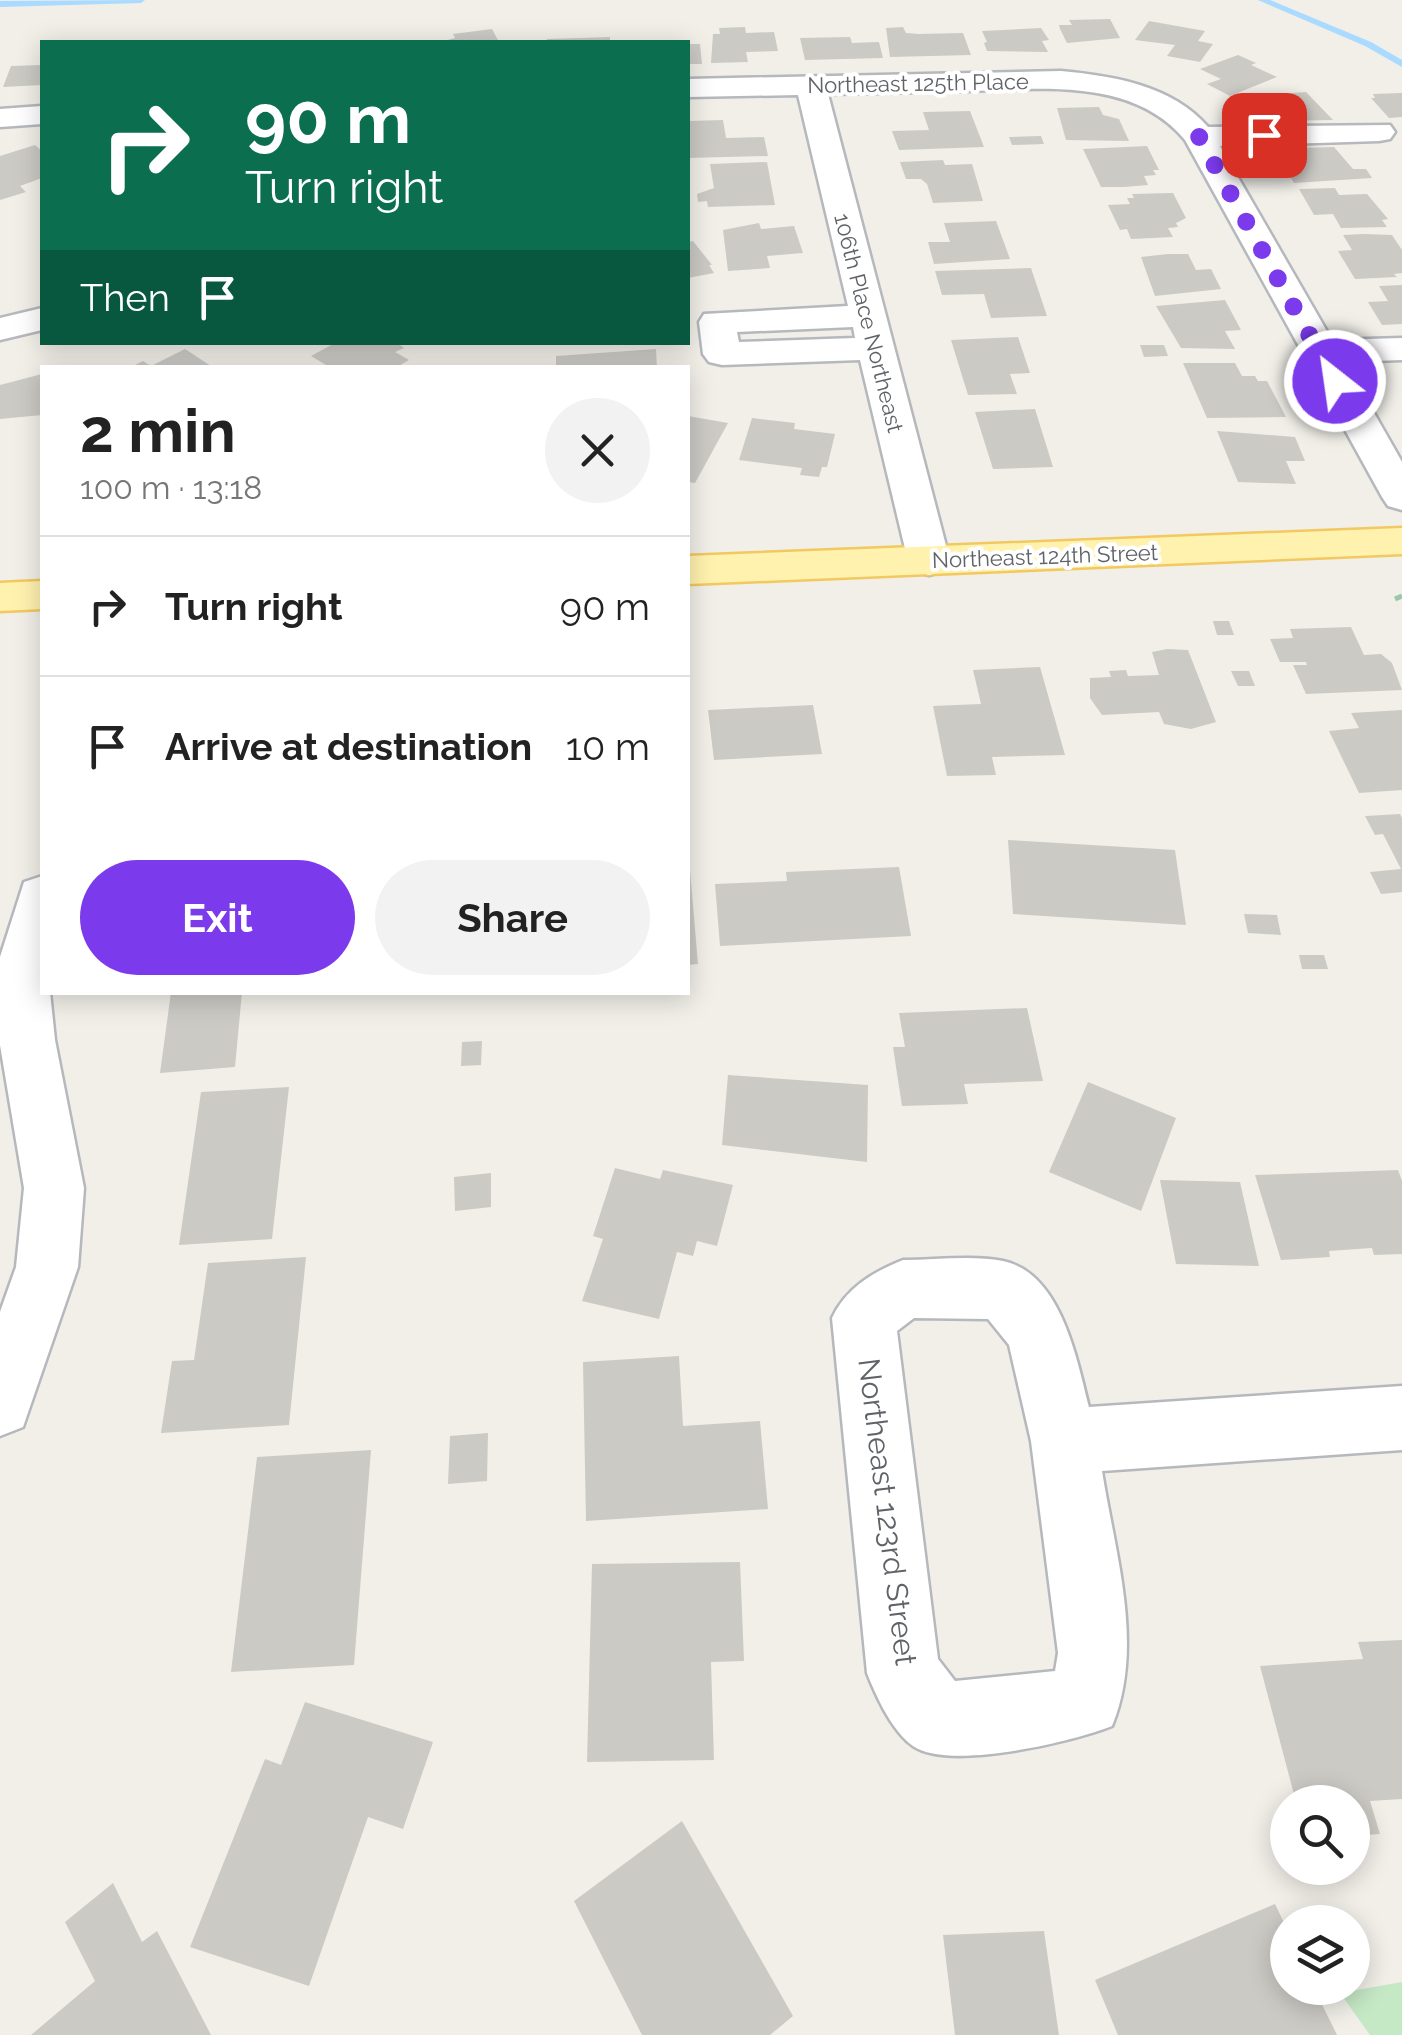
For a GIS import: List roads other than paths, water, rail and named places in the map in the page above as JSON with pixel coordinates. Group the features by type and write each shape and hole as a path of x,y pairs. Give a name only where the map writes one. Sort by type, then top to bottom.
{"main road":[{"name":"Northeast 124th Street","path":"690,570 1402,541"},
{"path":"0,597 40,595"}],"street":[{"name":"Northeast 125th Place","path":"690,88 1061,80 1120,88 1190,124 1199,137"},
{"name":"106th Place Northeast","path":"811,85 929,561"},
{"path":"0,118 40,115"},
{"path":"1379,132 1199,137 1402,497"},
{"path":"0,329 40,320"},
{"path":"1318,352 1402,349"},
{"path":"0,1404 47,1267 54,1188 27,1040 22,976 40,904"},
{"name":"Northeast 123rd Street","path":"903,1289 1003,1290 1038,1332 1064,1441 1094,1653 1086,1700 1037,1712 938,1720 903,1673 864,1318 903,1289"},
{"path":"1064,1441 1402,1418"}],"waterway":[{"path":"0,4 141,0"},
{"path":"1262,0 1368,44 1402,64"}]}
